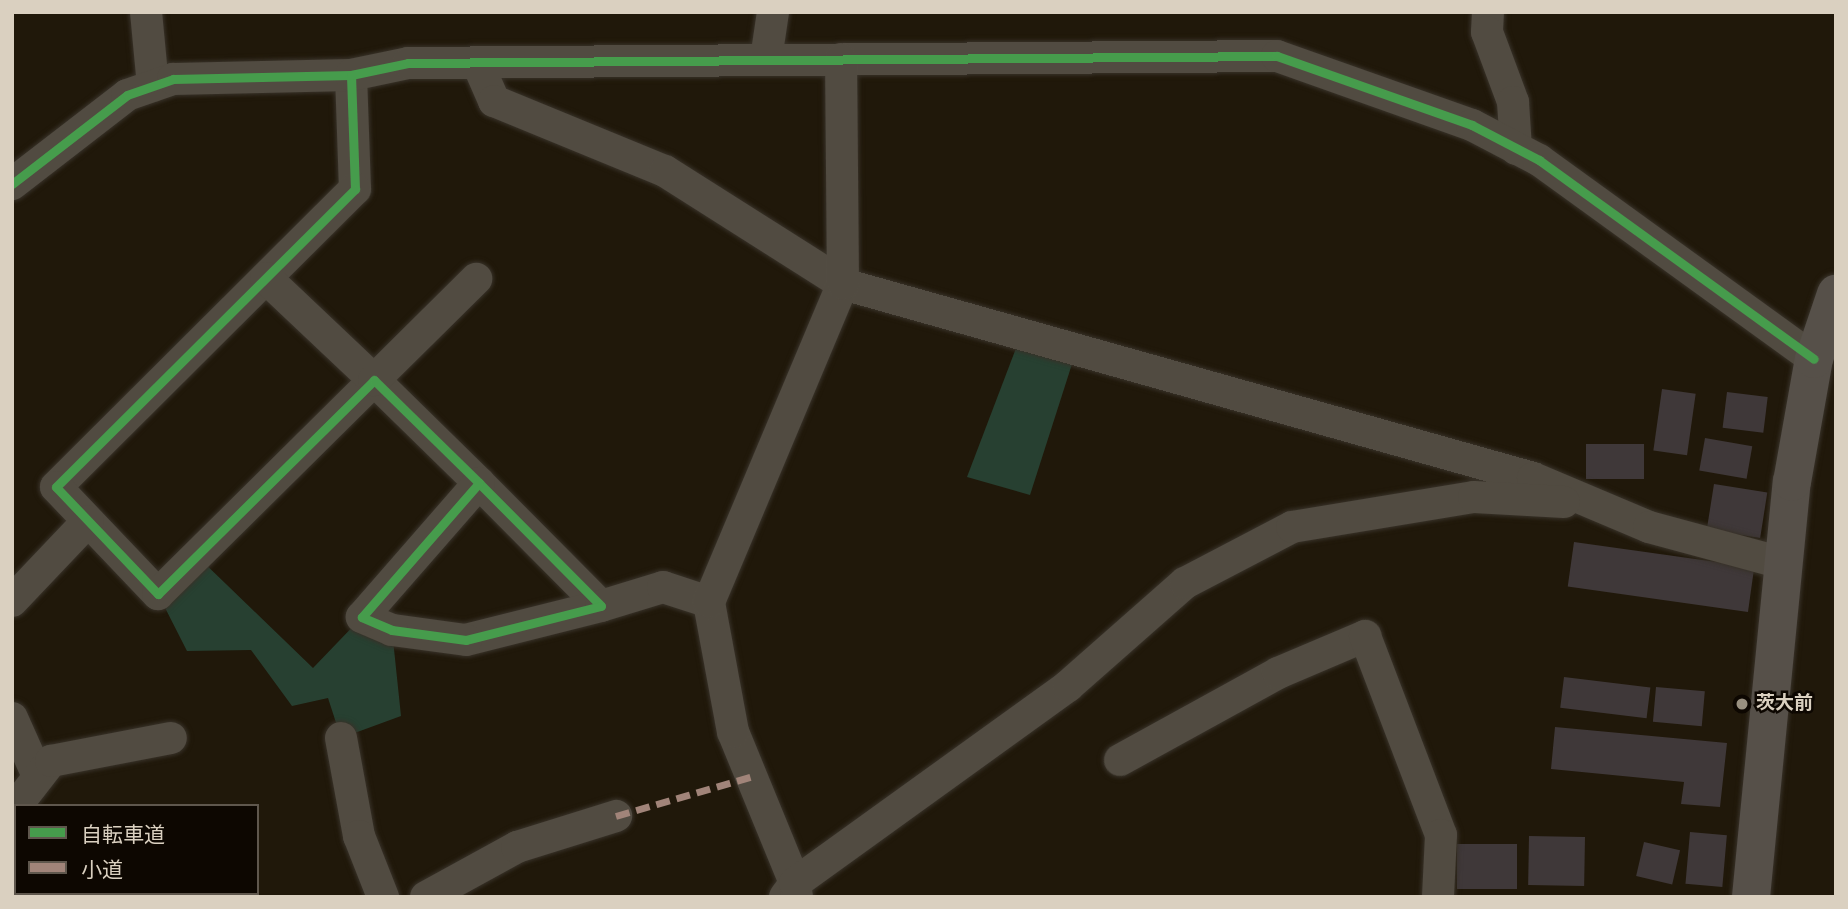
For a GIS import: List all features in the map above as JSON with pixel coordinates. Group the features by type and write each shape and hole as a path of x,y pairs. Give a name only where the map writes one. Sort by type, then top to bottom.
{"street":[{"path":"146,12 153,86"},
{"path":"766,60 774,12"},
{"path":"1488,12 1487,32 1513,102 1516,149"},
{"path":"12,184 127,95 173,79 351,75 408,63 1277,56 1472,125 1516,149 1814,359"},
{"path":"841,59 843,284 709,602 733,732 792,892 1068,686 1185,583 1292,527 1474,497 1598,505"},
{"path":"477,62 494,101 665,171 843,284 1533,478 1649,527 1782,563"},
{"path":"351,75 355,189 56,487 158,594 475,279"},
{"path":"266,278 374,380 601,606"},
{"path":"1751,897 1782,563 1814,359 1836,293"},
{"path":"479,483 362,617 393,630 466,640 601,606 663,587 709,602"},
{"path":"12,601 89,521"},
{"path":"1120,760 1278,673 1365,636 1441,835 1438,897"},
{"path":"12,718 37,774"},
{"path":"341,737 359,836 383,897"},
{"path":"12,802 20,801 37,774 51,761 171,738"},
{"path":"444,892 517,847 615,816"}],"green space":[{"path":"1018,343 1072,364 1030,495 967,477"},
{"path":"197,556 313,668 362,617 392,630 401,716 341,738 328,698 292,706 251,650 187,651 158,594"}],"building":[{"path":"1662,389 1696,394 1687,455 1653,450"},
{"path":"1727,392 1768,397 1763,433 1723,428"},
{"path":"1705,438 1752,446 1747,479 1699,470"},
{"path":"1586,444 1644,444 1644,479 1586,479"},
{"path":"1714,484 1767,492 1760,538 1707,529"},
{"path":"1574,542 1754,567 1748,612 1568,587"},
{"path":"1564,677 1650,688 1647,718 1560,708"},
{"path":"1656,687 1705,691 1702,726 1653,722"},
{"path":"1555,727 1727,743 1720,807 1681,804 1684,782 1551,769"},
{"path":"1690,832 1727,835 1722,887 1685,884"},
{"path":"1529,836 1585,837 1584,886 1528,885"},
{"path":"1644,842 1680,850 1672,884 1636,876"},
{"path":"1457,844 1517,844 1517,889 1457,889"}],"marked path":[{"path":"616,816 750,777"}],"cycle path":[{"path":"12,184 127,95 173,79 351,75 408,63 1277,56 1472,125 1539,160 1814,359"},
{"path":"351,75 355,189 56,487 158,594 374,380 479,483 601,606 466,640 392,630 362,617 479,483"}],"place":[{"name":"茨大前","path":"1742,704"}]}
